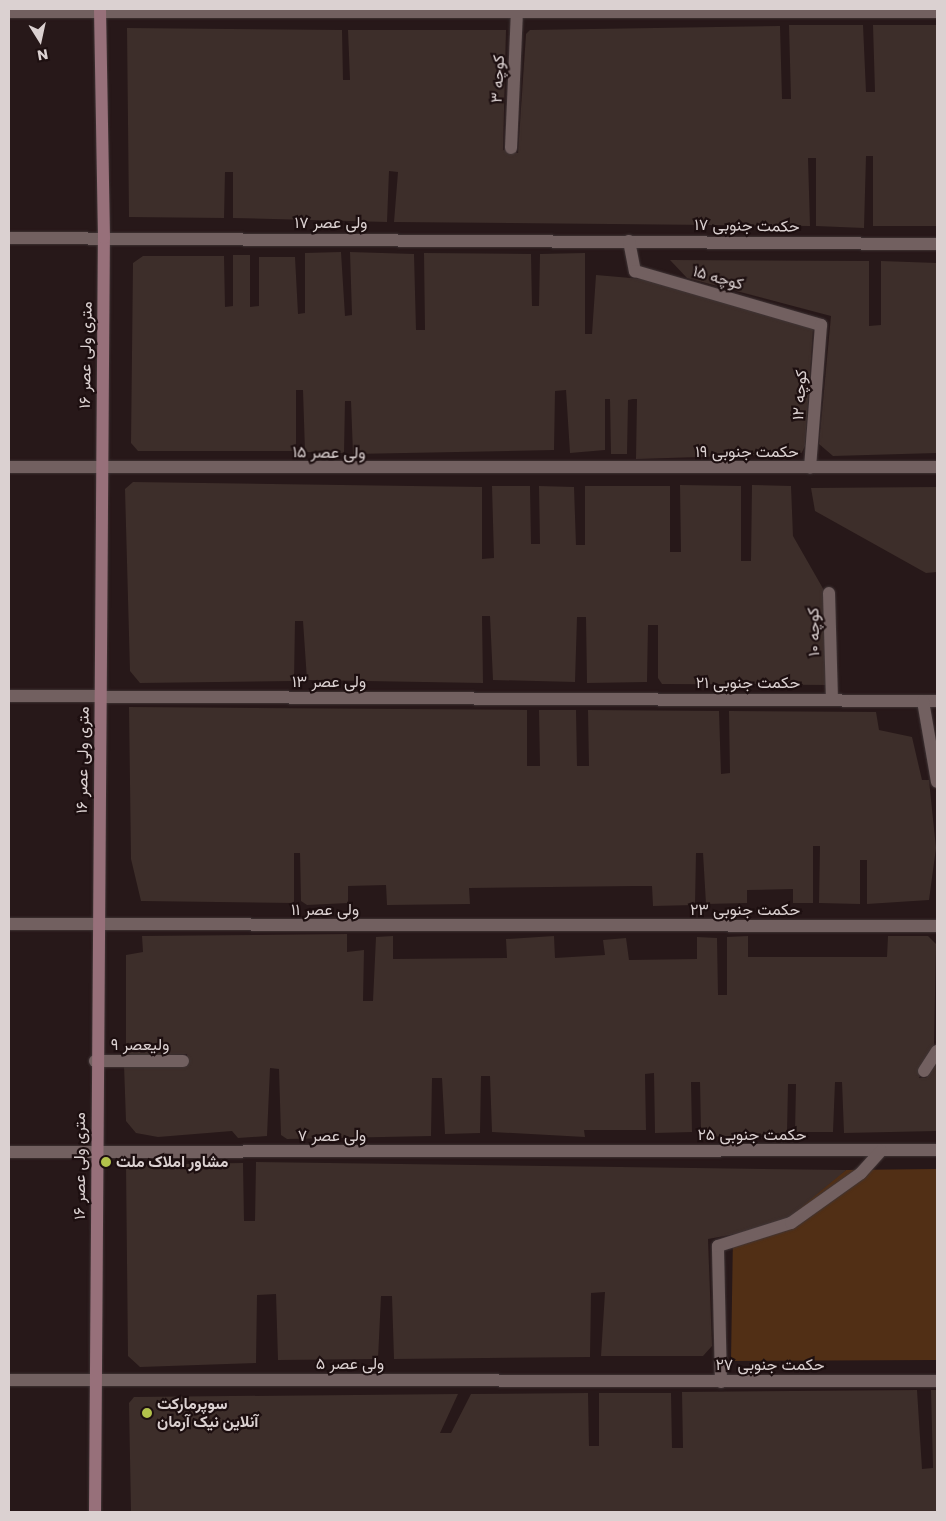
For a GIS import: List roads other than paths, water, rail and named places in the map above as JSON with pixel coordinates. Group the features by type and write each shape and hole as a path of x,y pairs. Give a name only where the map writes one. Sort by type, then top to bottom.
{"street":[{"path":"9,12 100,10 517,10 937,12"},
{"name":"۱۶ متری ولی عصر","path":"95,1512 100,468 104,238 100,10"},
{"name":"کوچه ۳","path":"511,148 517,10"},
{"name":"ولی عصر ۱۷","path":"9,238 557,240"},
{"name":"حکمت جنوبی ۱۷","path":"557,240 937,244"},
{"name":"کوچه ۱۵","path":"629,241 635,271 821,325"},
{"name":"کوچه ۱۲","path":"810,468 821,325"},
{"name":"ولی عصر ۱۵","path":"9,467 558,470"},
{"name":"حکمت جنوبی ۱۹","path":"558,470 937,467"},
{"name":"کوچه ۱۰","path":"830,593 832,700"},
{"name":"ولی عصر ۱۳","path":"9,696 559,698"},
{"name":"حکمت جنوبی ۲۱","path":"559,698 937,701"},
{"path":"923,700 937,782"},
{"name":"ولی عصر ۱۱","path":"9,924 553,926"},
{"name":"حکمت جنوبی ۲۳","path":"553,926 937,926"},
{"path":"924,1071 937,1051"},
{"name":"ولیعصر ۹","path":"96,1061 183,1061"},
{"path":"721,1382 718,1246 791,1224 861,1173 881,1150"},
{"name":"حکمت جنوبی ۲۵","path":"567,1152 937,1150"},
{"name":"ولی عصر ۷","path":"9,1152 567,1152"},
{"name":"ولی عصر ۵","path":"9,1380 603,1382"},
{"name":"حکمت جنوبی ۲۷","path":"603,1382 937,1381"}],"place":[{"name":"مشاور املاک ملت","path":"106,1162"},
{"name":"سوپرمارکت آنلاین نیک آرمان","path":"147,1413"}]}
